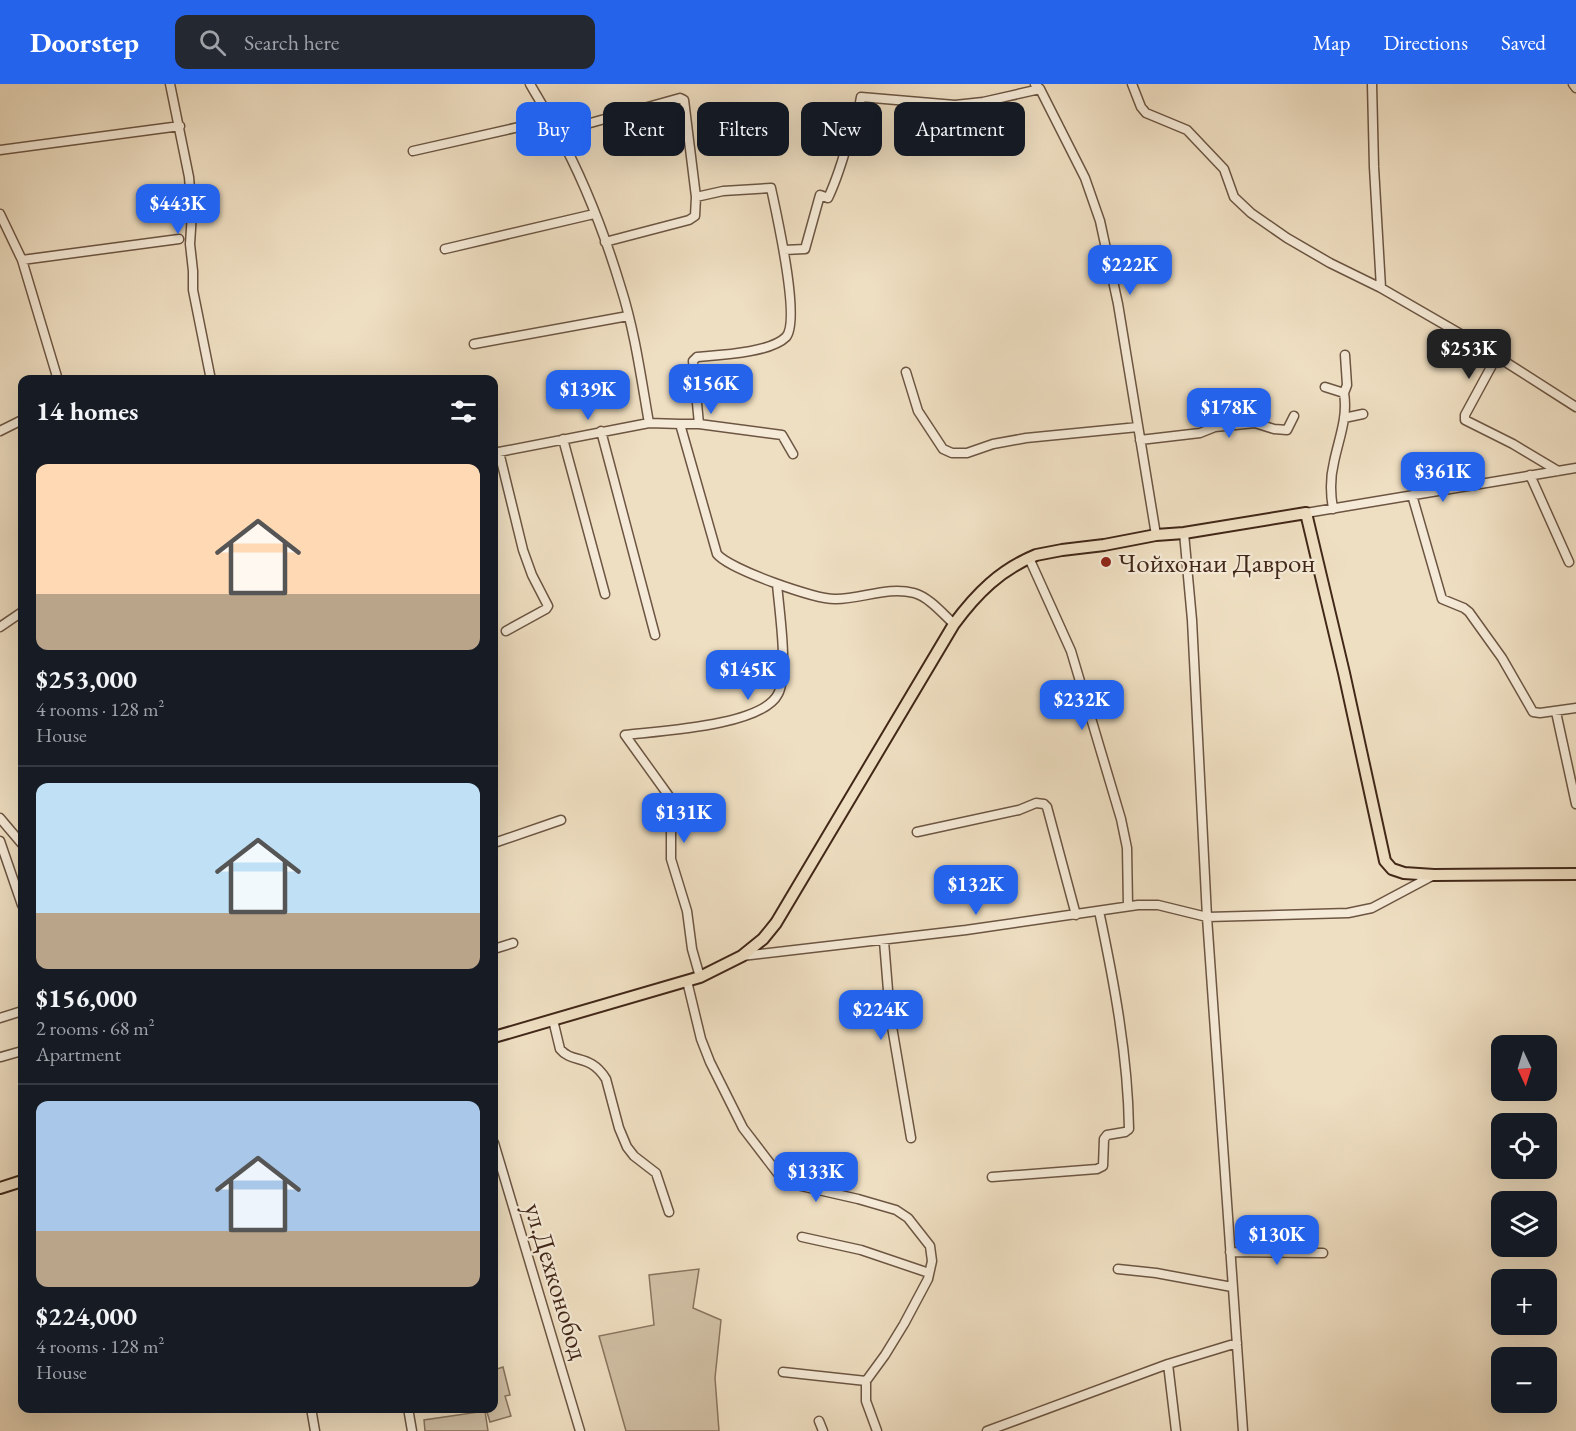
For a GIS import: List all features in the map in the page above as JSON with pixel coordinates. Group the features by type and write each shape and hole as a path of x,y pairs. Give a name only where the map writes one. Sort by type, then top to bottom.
{"main road":[{"path":"498,1036 700,977 742,956 763,939 776,923 965,609 998,576 1029,558 1062,550 1156,535 1184,533 1306,513 1385,861 1392,869 1404,873 1434,875 1576,874"},
{"path":"0,1188 18,1182"}],"street":[{"path":"170,84 189,177 193,290 210,375"},
{"path":"530,84 540,102"},
{"path":"1132,84 1141,107 1146,113 1187,130 1224,169 1234,196 1251,213 1287,238 1330,263 1381,288 1497,356 1576,407"},
{"path":"1372,84 1381,288"},
{"path":"1573,84 1576,88"},
{"path":"784,250 805,249 820,195 828,198 836,182 851,130 859,114 861,97 955,105 983,102 1038,87 1085,178 1100,221 1118,304 1156,535"},
{"path":"591,123 681,98 685,105 696,196 696,216 693,219 605,242"},
{"path":"0,150 180,126"},
{"path":"413,151 516,128"},
{"path":"569,156 594,214 622,290 649,423"},
{"path":"696,196 723,191 771,188 790,291 789,332 785,338 752,351 694,358 699,424"},
{"path":"0,214 22,260 56,375"},
{"path":"445,249 594,214"},
{"path":"22,260 179,239"},
{"path":"474,344 628,315"},
{"path":"1333,509 1330,490 1331,474 1346,403 1345,355"},
{"path":"1497,356 1465,415 1465,420 1513,444 1558,471"},
{"path":"906,372 918,411 943,449 952,453 967,453 993,444 1026,438 1138,427"},
{"path":"1325,387 1344,393"},
{"path":"1344,418 1364,414"},
{"path":"1140,440 1200,433 1215,427 1255,423 1274,429 1287,430 1294,416"},
{"path":"0,431 18,422"},
{"path":"506,631 542,612 548,606 531,575 522,550 499,452 649,423 699,424 782,435 794,454"},
{"path":"680,424 717,554 729,564 777,584 834,600 884,592 915,593 923,597 954,624"},
{"path":"601,431 655,635"},
{"path":"563,439 605,594"},
{"path":"1306,513 1576,468"},
{"path":"1530,475 1569,562"},
{"path":"1412,495 1440,596 1469,612 1502,658 1533,712 1556,712 1576,708"},
{"path":"1184,533 1192,620 1207,917 1243,1431"},
{"path":"1029,558 1068,642 1115,798 1127,848 1128,906"},
{"path":"700,977 692,949 687,911 671,860 671,799 626,735 709,724 748,716 766,707 774,699 781,686 783,666 777,584"},
{"path":"0,627 18,615"},
{"path":"1556,712 1576,804"},
{"path":"917,832 1019,810 1036,803 1044,804 1047,807 1076,915"},
{"path":"0,818 18,839"},
{"path":"498,842 561,820"},
{"path":"0,841 18,893"},
{"path":"742,956 884,941 1128,906 1158,905 1207,917 1348,913 1372,908 1434,875"},
{"path":"992,1177 1097,1169 1103,1166 1104,1139 1107,1134 1125,1132 1129,1129 1129,1094 1112,974 1099,910"},
{"path":"884,941 890,1015 911,1138"},
{"path":"498,948 513,943"},
{"path":"687,981 701,1039 710,1062 743,1128 779,1175 788,1182 896,1210 930,1246 932,1261 929,1273 904,1324 866,1381 866,1401 877,1431"},
{"path":"0,1018 18,1012"},
{"path":"553,1020 560,1049 564,1053 590,1062 602,1072 627,1147 634,1156 656,1173 669,1212"},
{"path":"1,1057 18,1052"},
{"name":"ул.Дехконобод","path":"498,1156 580,1431"},
{"path":"802,1237 861,1250 929,1273"},
{"path":"1230,1252 1323,1253"},
{"path":"1118,1269 1156,1273 1232,1287"},
{"path":"987,1431 1168,1364 1237,1343"},
{"path":"1168,1364 1176,1431"},
{"path":"783,1372 866,1381"},
{"path":"312,1413 315,1431"},
{"path":"409,1413 412,1431"},
{"path":"819,1421 823,1431"}],"shaded area":[{"path":"699,1269 693,1308 721,1320 715,1378 719,1431 626,1431 599,1336 654,1325 649,1275"},
{"path":"503,1367 510,1395 505,1396 511,1416 490,1422 487,1413 498,1413 498,1369"},
{"path":"485,1413 488,1431 425,1431 424,1420"}],"place":[{"name":"Чойхонаи Даврон","path":"1106,562"}]}
